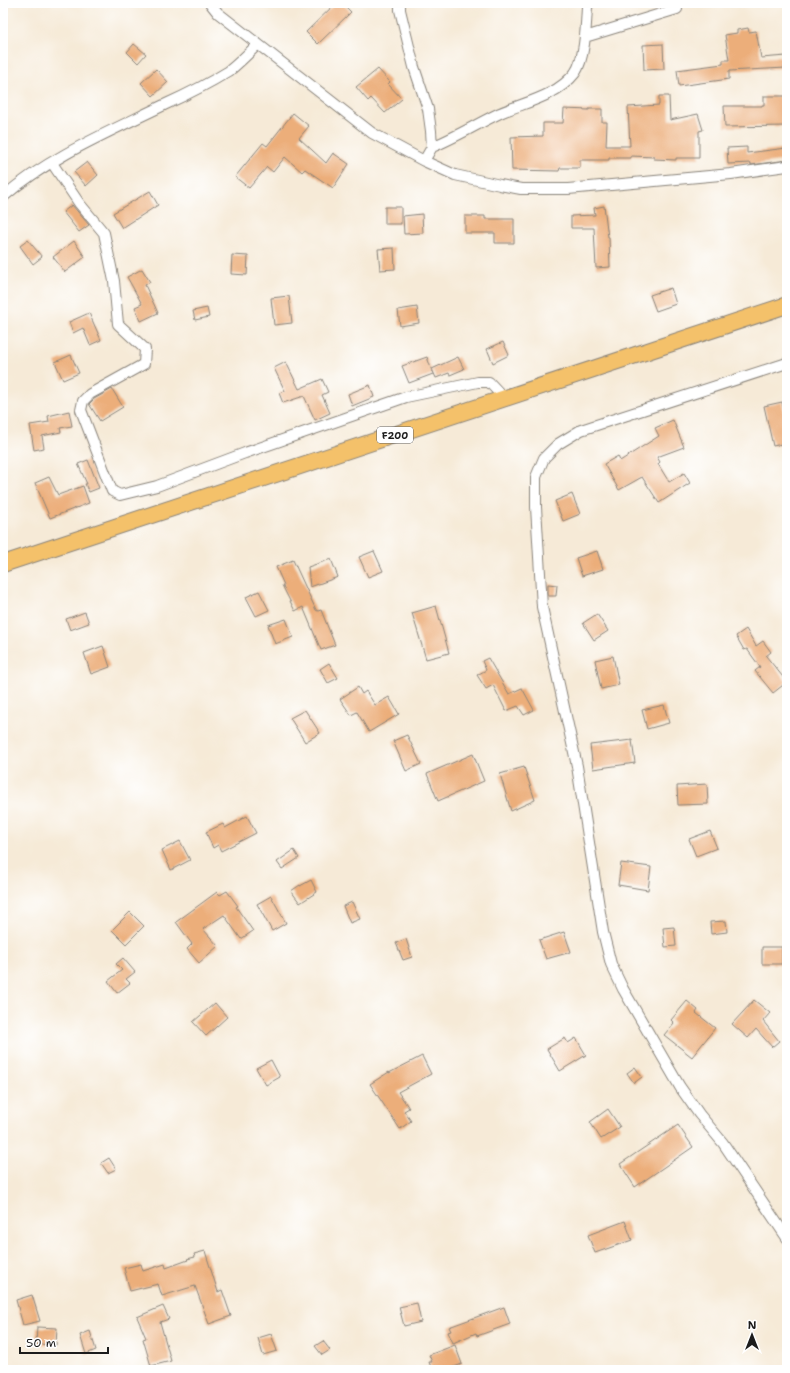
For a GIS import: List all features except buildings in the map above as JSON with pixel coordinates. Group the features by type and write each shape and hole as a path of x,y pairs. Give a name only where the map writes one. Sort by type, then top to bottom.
{"main road":[{"name":"F200","path":"3,564 787,305"}],"street":[{"path":"210,3 218,13 372,134 424,162 455,174 500,185 521,188 568,189 731,174 787,166"},
{"path":"400,3 400,10 414,66 428,109 432,147 424,162"},
{"path":"432,147 500,114 555,91 575,72 584,48 589,3"},
{"path":"585,37 677,9"},
{"path":"3,197 16,186 77,148 196,90 229,70 258,44"},
{"path":"52,163 79,203 104,232 114,281 118,324 145,349 144,364 90,394 83,401 81,410 112,491 120,496 157,486 244,453 406,397 478,382 489,382 505,398"},
{"path":"787,363 581,430 558,444 544,458 536,477 536,506 542,607 577,766 603,932 611,964 623,989 680,1087 722,1143 787,1238"}]}
